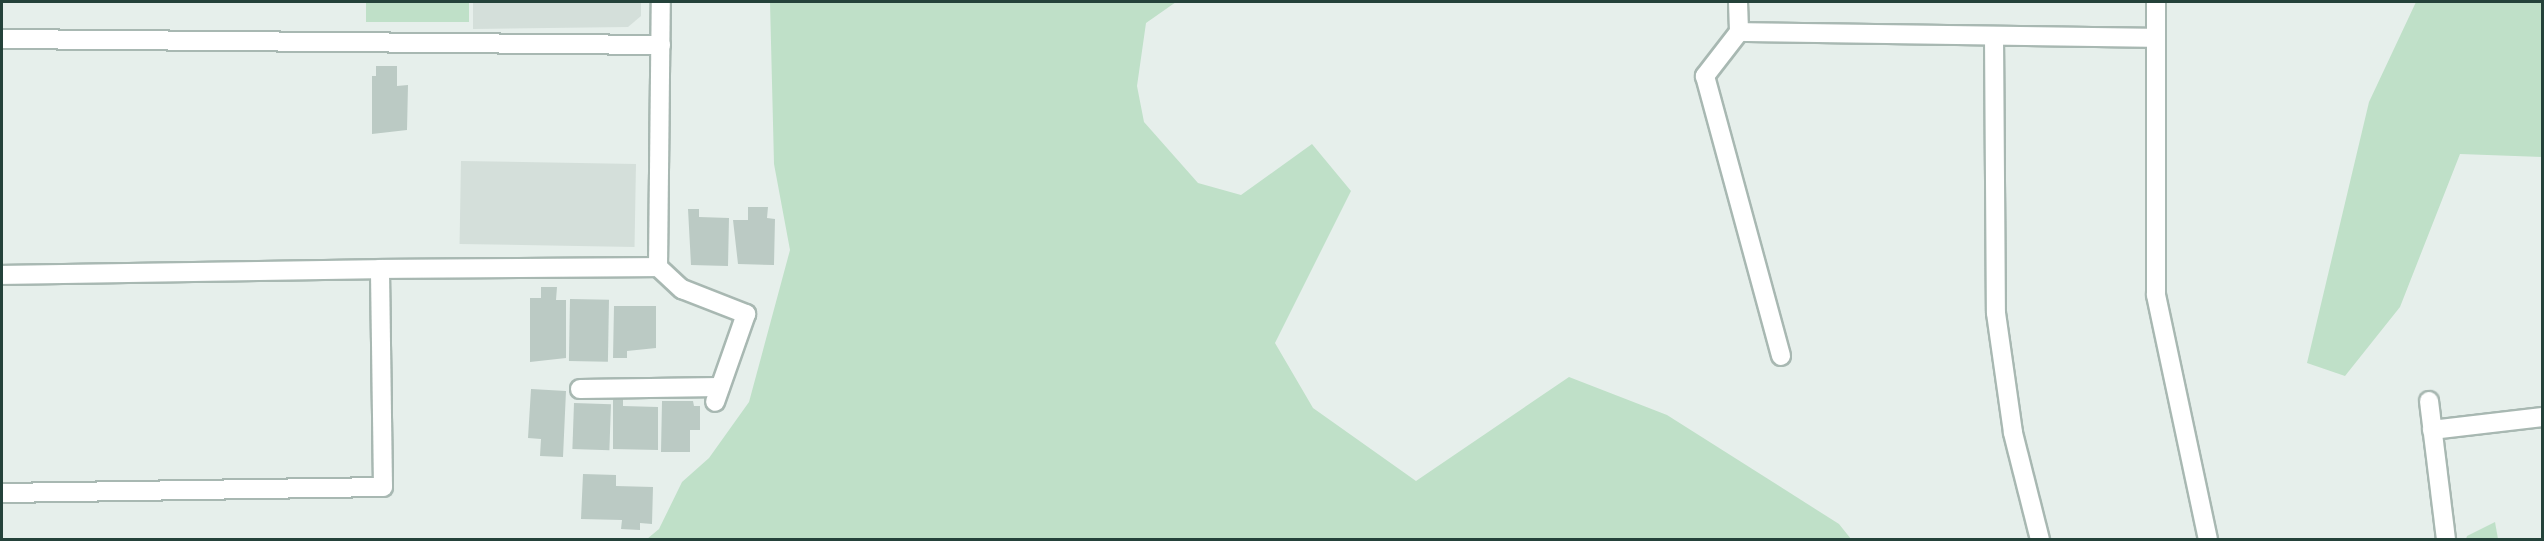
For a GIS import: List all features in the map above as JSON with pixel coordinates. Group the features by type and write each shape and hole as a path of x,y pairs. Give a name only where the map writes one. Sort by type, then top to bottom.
{"street":[{"path":"658,267 661,2"},
{"path":"1738,2 1739,32 1705,76 1781,356"},
{"path":"2156,2 2156,295 2208,540"},
{"path":"1739,32 2156,38"},
{"path":"1994,36 1996,313 2013,433 2040,540"},
{"path":"2,39 661,45"},
{"path":"2,275 658,267 682,289 746,314 717,394 580,388"},
{"path":"2,493 383,487 380,269"},
{"path":"2429,401 2446,540"},
{"path":"2432,430 2542,417"}],"shaded area":[{"path":"473,2 641,2 641,16 628,27 473,29"},
{"path":"461,161 636,164 635,247 460,244"}],"green space":[{"path":"366,2 469,2 469,22 366,22"},
{"path":"770,2 1176,2 1146,23 1137,86 1144,122 1198,183 1241,195 1312,144 1351,191 1275,343 1313,408 1416,481 1569,377 1667,415 1839,524 1851,539 647,539 659,529 682,482 709,458 749,402 790,250 774,164"},
{"path":"2416,2 2542,2 2542,157 2460,154 2400,307 2345,376 2307,363 2369,102"},
{"path":"2495,522 2498,539 2466,539 2467,536"}],"building":[{"path":"376,66 397,66 397,86 408,85 407,130 372,134 372,76 376,76"},
{"path":"748,207 768,207 767,218 775,219 774,265 738,264 733,220 748,220"},
{"path":"688,209 699,209 699,217 729,218 728,266 691,265"},
{"path":"541,287 557,287 556,300 566,300 566,358 530,362 530,298 541,298"},
{"path":"570,299 609,300 608,362 569,361"},
{"path":"614,306 656,306 656,348 627,351 627,358 613,358"},
{"path":"531,389 566,391 563,457 540,456 541,439 528,438"},
{"path":"613,398 623,398 623,406 658,407 658,450 613,449"},
{"path":"662,401 693,401 694,406 700,406 700,430 690,430 690,452 661,452"},
{"path":"574,403 611,404 609,450 572,449"},
{"path":"583,474 616,475 616,486 653,487 652,524 640,523 640,530 621,529 622,520 581,519"}]}
